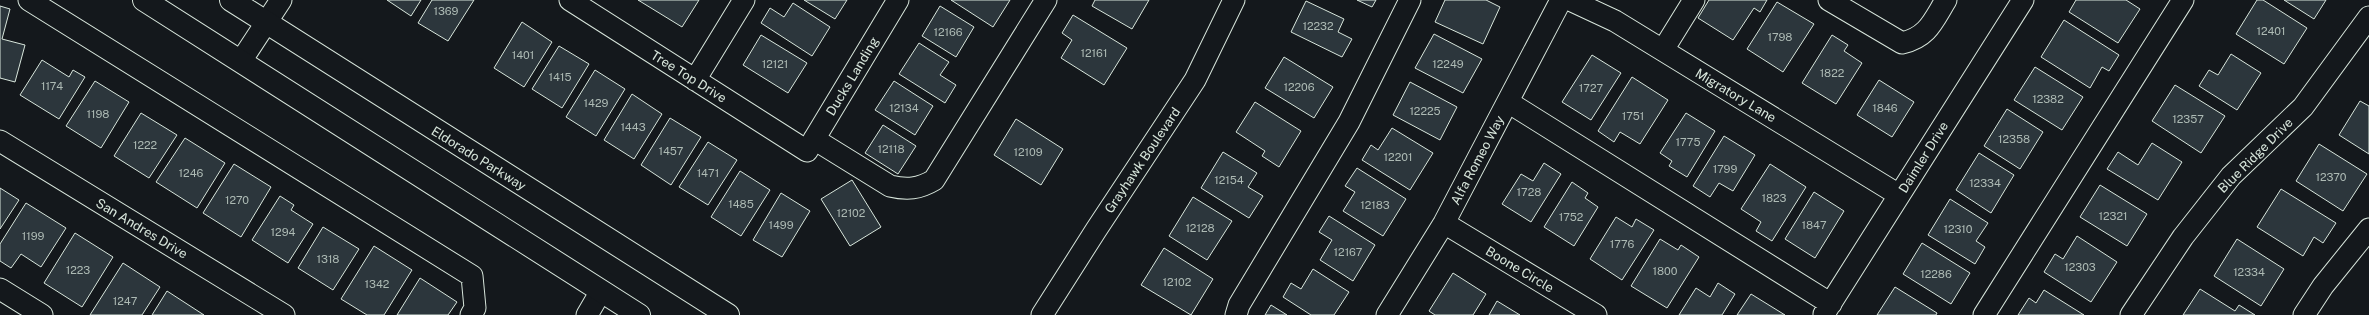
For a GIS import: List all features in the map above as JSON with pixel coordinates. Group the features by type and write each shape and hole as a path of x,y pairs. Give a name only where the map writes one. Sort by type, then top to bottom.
{"main road":[{"path":"144,0 640,315"},
{"name":"Eldorado Parkway","path":"231,0 728,315"}],"street":[{"path":"29,0 472,276 475,308 471,315"},
{"path":"241,61 281,0"},
{"path":"695,80 744,0"},
{"name":"Ducks Landing","path":"811,145 898,0"},
{"name":"Tree Top Drive","path":"577,2 695,80 811,145 890,186 903,189 922,187 934,180 1046,0"},
{"name":"Grayhawk Boulevard","path":"1042,315 1195,80 1234,0"},
{"path":"1236,315 1239,305 1349,122 1410,0"},
{"name":"Alfa Romeo Way","path":"1387,315 1444,223 1561,0"},
{"name":"Migratory Lane","path":"1570,0 1615,21 1899,195"},
{"path":"1663,50 1694,0"},
{"path":"1830,0 1902,43 1914,40 1925,34 1946,0"},
{"name":"Daimler Drive","path":"1827,309 2023,0"},
{"path":"1984,315 2183,0"},
{"name":"Blue Ridge Drive","path":"2131,315 2182,237 2230,176 2303,107 2369,17"},
{"path":"1508,102 1827,309"},
{"name":"San Andres Drive","path":"0,141 284,315"},
{"name":"Boone Circle","path":"1444,223 1596,315"},
{"path":"2313,312 2323,286 2369,229"},
{"path":"0,289 42,315"},
{"path":"587,315 601,291"}],"building":[{"path":"387,0 421,0 411,16"},
{"path":"432,0 474,0 448,41 418,23"},
{"path":"638,0 699,0 682,27"},
{"path":"804,0 847,0 835,19"},
{"path":"951,0 1010,0 993,27"},
{"path":"1095,0 1149,0 1132,29 1092,6"},
{"path":"1357,0 1376,0 1372,7"},
{"path":"1445,0 1486,0 1500,7 1483,44 1435,22"},
{"path":"1709,0 1767,0 1760,12 1754,8 1733,40 1698,18"},
{"path":"2076,0 2126,0 2140,9 2118,43 2069,12"},
{"path":"2257,0 2263,0 2307,28 2284,64 2236,34"},
{"path":"2284,0 2326,0 2314,19"},
{"path":"1306,1 1344,19 1338,32 1352,39 1342,57 1291,32"},
{"path":"1777,2 1814,24 1783,72 1747,49"},
{"path":"793,3 830,27 812,56 761,23 770,8 784,17"},
{"path":"0,6 10,9 2,39 25,45 15,82 0,78"},
{"path":"940,6 974,27 956,57 922,36"},
{"path":"1073,15 1127,48 1104,85 1061,58 1072,40 1062,33"},
{"path":"2064,20 2119,55 2109,71 2102,67 2090,88 2041,57"},
{"path":"522,22 552,42 524,87 494,68"},
{"path":"1434,34 1482,59 1463,93 1415,68"},
{"path":"761,35 807,63 788,93 743,65"},
{"path":"1832,35 1848,45 1844,51 1862,63 1836,104 1802,83"},
{"path":"919,43 949,62 940,75 956,85 945,103 899,74"},
{"path":"559,46 589,64 562,108 532,89"},
{"path":"2231,54 2261,73 2237,110 2199,86 2209,70 2218,75"},
{"path":"1592,55 1621,73 1591,120 1562,102"},
{"path":"1284,57 1333,87 1314,118 1265,88"},
{"path":"42,60 69,77 73,70 85,77 59,119 20,95"},
{"path":"2035,67 2083,97 2062,130 2014,100"},
{"path":"595,70 625,89 596,136 566,117"},
{"path":"1632,77 1668,100 1640,144 1620,132 1614,142 1598,131"},
{"path":"1879,80 1914,102 1892,137 1857,115"},
{"path":"95,81 129,102 101,148 66,126"},
{"path":"894,81 933,106 915,135 875,110"},
{"path":"1410,82 1457,107 1440,140 1393,115"},
{"path":"2175,85 2225,116 2201,153 2152,121"},
{"path":"632,94 662,114 634,159 604,140"},
{"path":"2360,101 2369,106 2369,154 2339,135"},
{"path":"1255,102 1301,131 1279,167 1262,156 1265,151 1236,132"},
{"path":"2007,109 2043,132 2020,169 1984,146"},
{"path":"141,113 177,135 149,178 114,156"},
{"path":"1686,113 1715,131 1687,177 1669,166 1672,161 1660,153"},
{"path":"670,118 701,137 671,185 641,165"},
{"path":"1016,119 1063,149 1041,185 994,155"},
{"path":"883,125 916,146 898,174 865,153"},
{"path":"1392,128 1433,153 1410,190 1362,160 1371,145 1378,150"},
{"path":"1724,136 1755,155 1733,191 1719,183 1710,197 1693,186"},
{"path":"185,138 225,163 197,208 156,182"},
{"path":"708,142 737,160 708,205 679,187"},
{"path":"2152,143 2182,162 2158,200 2107,169 2118,152 2138,165"},
{"path":"2319,144 2367,174 2343,211 2296,181"},
{"path":"1223,152 1257,173 1248,187 1263,196 1249,218 1201,188"},
{"path":"1979,153 2014,175 1991,213 1956,190"},
{"path":"1544,163 1561,174 1531,222 1502,204 1521,174 1533,181"},
{"path":"234,164 271,187 241,237 203,213"},
{"path":"1770,164 1806,187 1772,241 1756,231 1761,222 1741,209"},
{"path":"1357,168 1406,199 1383,236 1343,211 1355,192 1345,186"},
{"path":"740,171 770,190 741,236 711,217"},
{"path":"852,180 881,227 850,246 821,199"},
{"path":"1572,182 1588,193 1585,198 1598,207 1574,246 1544,227"},
{"path":"2100,185 2147,214 2127,246 2080,217"},
{"path":"0,188 19,200 0,229"},
{"path":"2281,189 2336,223 2323,243 2314,237 2303,256 2257,227"},
{"path":"1814,192 1844,211 1815,258 1785,239"},
{"path":"781,193 810,211 782,257 753,240"},
{"path":"280,196 294,205 291,210 313,224 288,263 252,240"},
{"path":"1193,197 1232,221 1207,260 1169,236"},
{"path":"1950,199 1988,223 1976,241 1985,247 1975,264 1928,235"},
{"path":"26,203 66,228 41,267 21,254 11,268 0,261 0,244"},
{"path":"1329,216 1375,245 1353,281 1320,260 1332,240 1319,232"},
{"path":"1616,217 1632,227 1636,219 1654,230 1622,280 1590,259"},
{"path":"323,227 359,249 333,290 298,268"},
{"path":"75,233 113,257 82,307 44,283"},
{"path":"2077,236 2117,262 2091,302 2044,272 2055,254 2063,259"},
{"path":"1660,239 1678,250 1681,245 1699,257 1667,308 1631,286"},
{"path":"2237,239 2284,269 2261,306 2214,276"},
{"path":"1922,243 1970,273 1951,304 1903,274"},
{"path":"374,246 412,270 384,315 367,315 341,299"},
{"path":"1164,248 1213,279 1191,315 1141,285"},
{"path":"123,263 160,287 142,315 90,315"},
{"path":"1313,269 1349,292 1334,315 1311,315 1283,297 1291,283 1301,289"},
{"path":"1453,273 1486,294 1473,315 1435,315 1429,311"},
{"path":"420,278 457,302 448,315 397,315"},
{"path":"1718,283 1735,294 1722,315 1679,315 1696,288 1710,297"},
{"path":"1895,287 1937,313 1936,315 1877,315"},
{"path":"2200,289 2235,311 2239,305 2255,315 2183,315"},
{"path":"2044,290 2084,315 2018,315 2029,298 2036,303"},
{"path":"167,291 204,315 152,315"},
{"path":"1751,294 1785,315 1737,315"},
{"path":"1497,301 1520,315 1489,315"},
{"path":"1271,305 1287,315 1265,315"}]}
